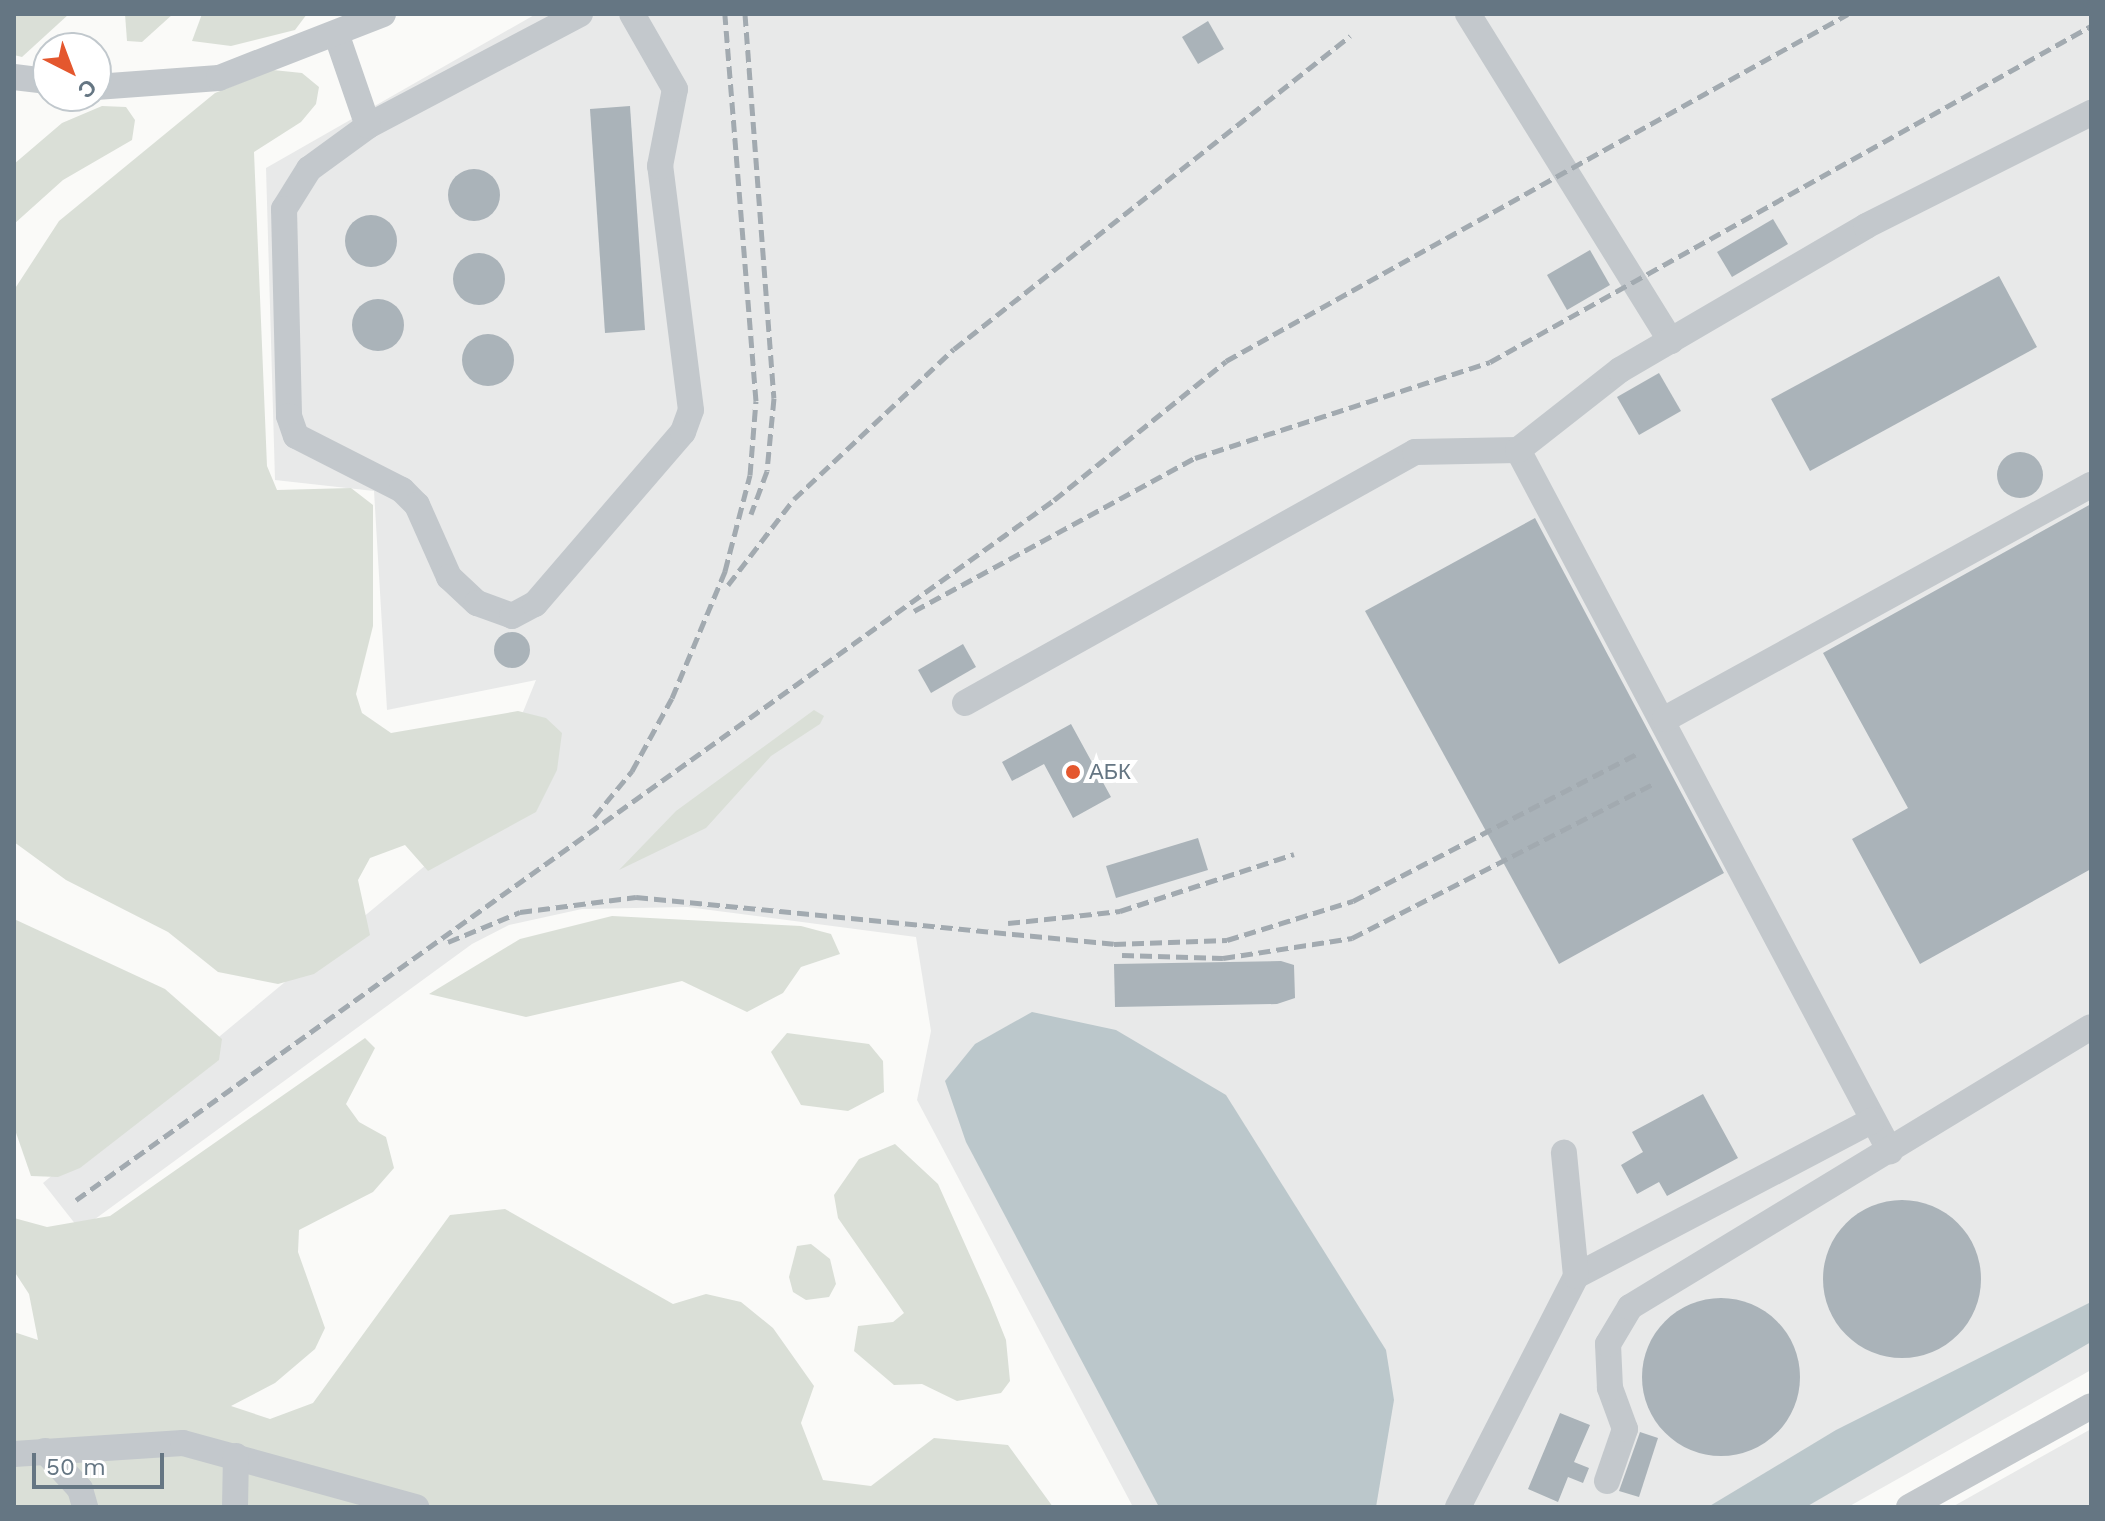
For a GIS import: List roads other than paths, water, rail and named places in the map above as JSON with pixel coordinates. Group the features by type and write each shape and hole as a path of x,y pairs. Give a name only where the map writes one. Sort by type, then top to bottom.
{"street":[{"path":"112,86 219,78 337,36 383,14"},
{"path":"580,14 368,126 309,169 284,209 290,425 305,445 402,490 463,593 495,611 524,614 683,432 691,410 660,166 675,89 632,14"},
{"path":"1468,14 1671,341"},
{"path":"337,36 368,126"},
{"path":"965,703 1415,452 1518,450 1585,393 1866,226 2091,113"},
{"path":"1518,450 1665,719 1890,1151"},
{"path":"1665,719 2091,485"},
{"path":"1607,1481 1625,1429 1610,1388 1608,1344 1630,1307 2091,1027"},
{"path":"1576,1276 1873,1120"},
{"path":"1458,1507 1576,1276 1564,1153"},
{"path":"1909,1507 2091,1406"},
{"path":"14,1454 183,1443 236,1456 328,1496 416,1507"},
{"path":"45,1451 80,1489 85,1507"},
{"path":"235,1507 236,1456"}],"railway":[{"path":"594,817 632,771 672,698 725,571 750,475 756,401 725,14"},
{"path":"745,14 774,398 767,471 751,514"},
{"path":"76,1200 1054,500 1226,361 1848,14"},
{"path":"914,611 1195,458 1490,362 2091,26"},
{"path":"728,585 794,499 954,349 1350,36"},
{"path":"448,942 520,912 636,897 1114,944 1227,940 1353,901 1639,753"},
{"path":"1122,955 1223,958 1352,938 1655,783"},
{"path":"1008,923 1120,911 1294,854"}],"place":[{"name":"АБК","path":"1073,772"}]}
